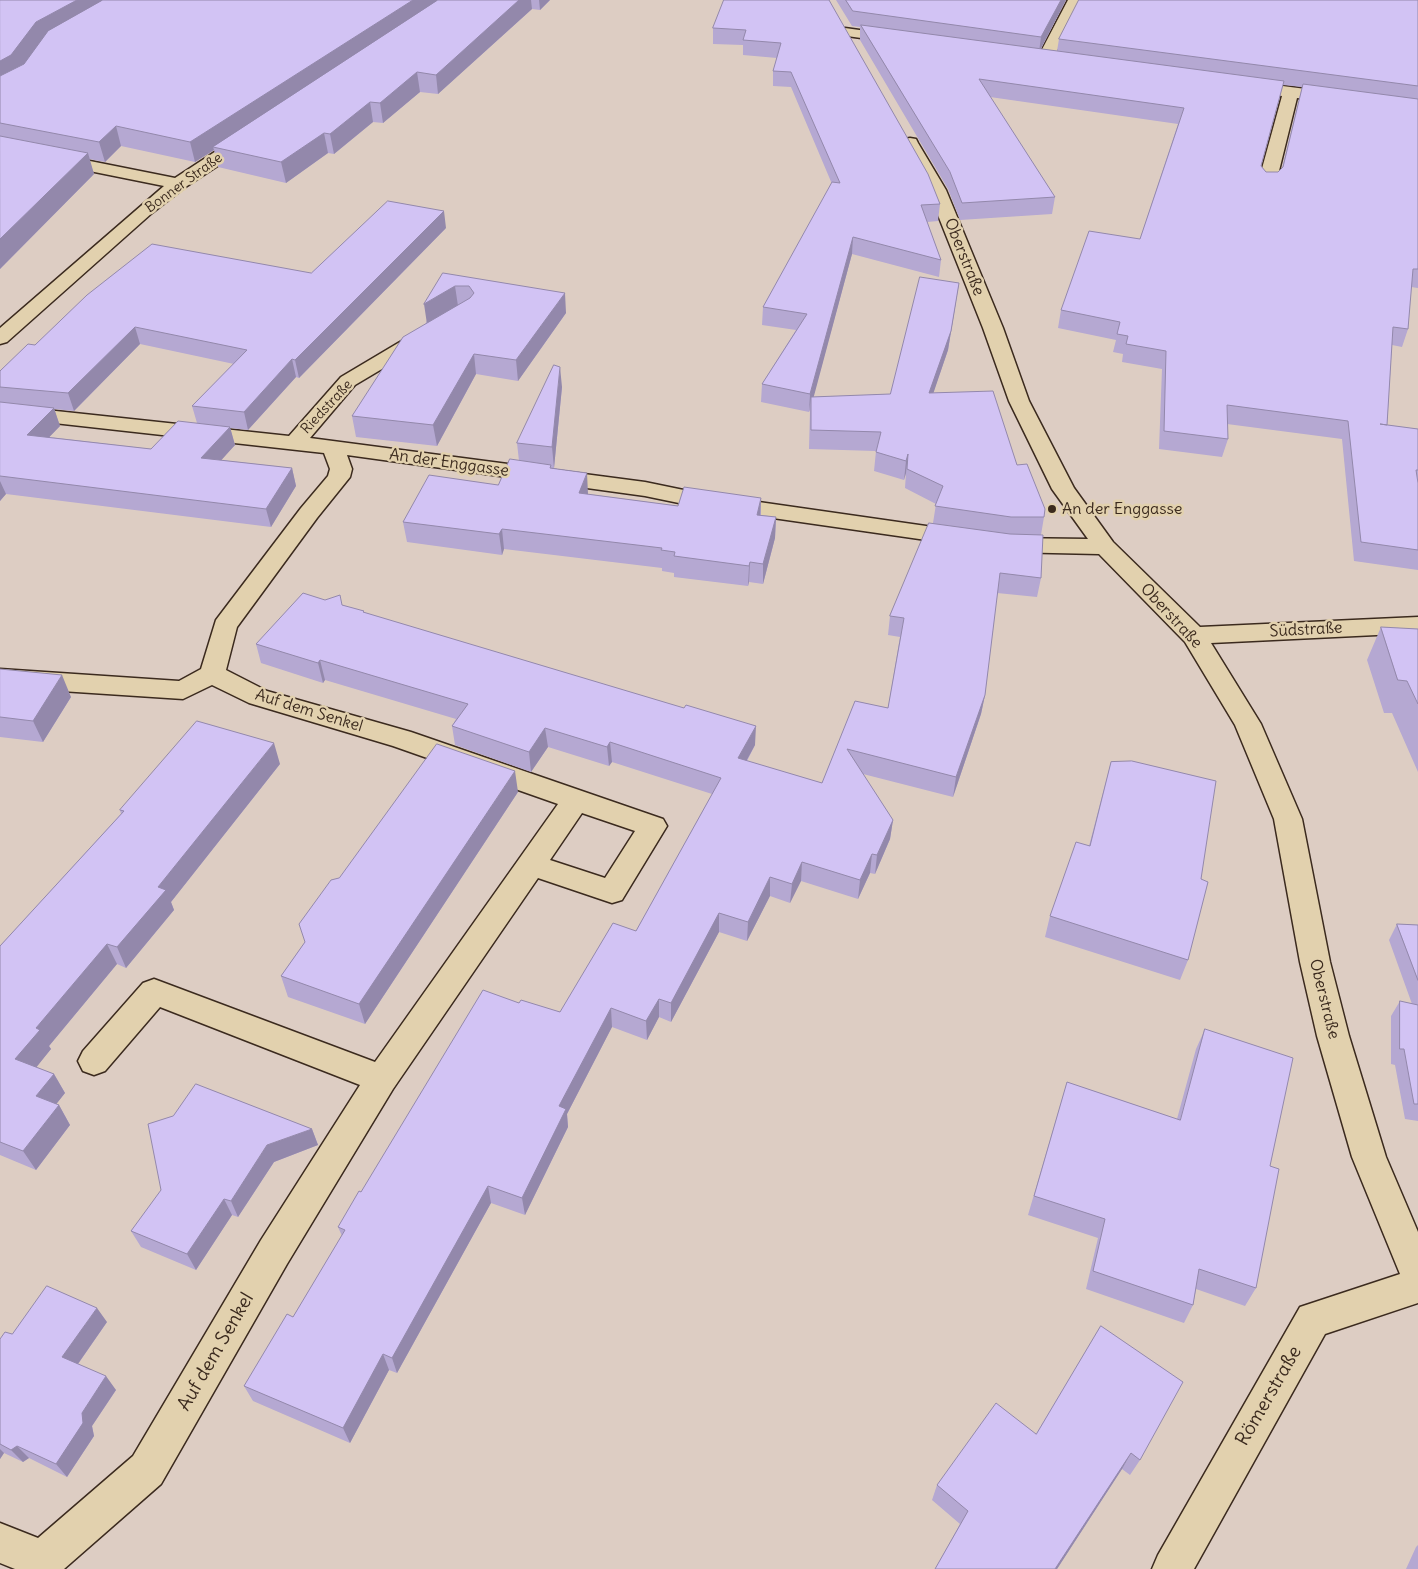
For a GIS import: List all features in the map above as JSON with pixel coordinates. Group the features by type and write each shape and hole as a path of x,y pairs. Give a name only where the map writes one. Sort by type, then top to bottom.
{"street":[{"path":"1044,59 1075,0"},
{"path":"836,16 854,48"},
{"path":"845,32 911,41"},
{"path":"1026,56 1064,61"},
{"path":"1232,84 1350,100"},
{"path":"1267,184 1291,92"},
{"name":"Bonner Straße","path":"0,338 178,184 263,128"},
{"name":"Oberstraße","path":"903,131 937,190 993,328 1019,401 1063,489 1105,547 1194,636 1248,724 1288,819 1315,962 1333,1036 1369,1157 1418,1274"},
{"path":"0,148 178,184"},
{"name":"Riedstraße","path":"294,443 348,381 440,327"},
{"name":"An der Enggasse","path":"0,410 332,447 644,489 703,501 1007,545 1105,547"},
{"path":"0,678 183,690 212,674 225,626 308,513 338,477 341,469 332,447"},
{"name":"Südstraße","path":"1194,636 1418,625"},
{"name":"Auf dem Senkel","path":"212,674 258,697 402,739 653,826 612,892 533,866"},
{"name":"Auf dem Senkel","path":"0,1543 43,1560 147,1470 274,1252 382,1079 533,866 576,800"},
{"path":"94,1061 154,992 382,1079"},
{"name":"Römerstraße","path":"1172,1569 1313,1320 1418,1286"}],"building":[{"path":"0,0 77,0 36,22 11,55 0,61"},
{"path":"103,0 413,0 190,142 116,126 99,142 0,123 0,76 24,64 48,31"},
{"path":"438,0 519,0 436,75 417,72 380,103 370,102 330,134 324,133 281,162 213,147"},
{"path":"724,0 829,0 928,174 940,204 921,205 941,260 853,237 810,394 762,384 807,314 763,307 832,182 840,183 791,72 773,71 781,43 743,40 746,30 713,28"},
{"path":"846,0 1061,0 1041,37 853,11"},
{"path":"1079,0 1418,0 1418,86 1059,39"},
{"path":"861,25 1284,81 1261,166 1266,172 1278,172 1283,167 1303,84 1418,99 1418,269 1413,269 1408,329 1393,327 1387,425 1418,429 1418,470 1416,470 1418,483 1418,550 1361,542 1348,421 1227,405 1228,439 1164,431 1166,351 1126,344 1128,336 1117,334 1120,322 1061,310 1089,231 1140,239 1184,108 979,79 1055,197 962,203 950,172"},
{"path":"0,136 88,153 0,239"},
{"path":"388,201 444,211 295,360 292,359 244,412 192,406 247,350 135,327 68,393 0,387 0,371 28,344 35,345 87,295 152,244 311,273"},
{"path":"443,273 565,293 516,360 474,354 433,425 352,416 403,337 470,298 474,293 469,286 455,286 424,304"},
{"path":"920,277 959,283 951,331 929,393 993,391 1017,465 1027,464 1045,509 1044,517 1011,517 935,506 943,486 907,469 908,454 906,461 876,452 881,432 811,430 811,397 890,394"},
{"path":"554,365 560,367 552,447 517,443"},
{"path":"0,402 54,408 27,435 151,449 178,421 230,427 201,458 292,468 266,509 0,476"},
{"path":"510,459 551,465 550,468 587,473 579,493 678,506 684,487 761,498 757,515 776,517 763,564 750,562 749,566 674,556 675,552 661,550 662,548 502,529 499,534 403,522 429,475 498,485"},
{"path":"929,523 1010,534 1043,535 1041,578 1000,573 985,695 956,777 847,749 893,820 877,855 872,854 860,880 802,862 792,884 770,877 748,922 719,913 671,1003 659,999 646,1021 611,1008 559,1106 566,1109 522,1198 488,1186 392,1358 383,1354 343,1428 244,1386 287,1314 293,1317 345,1230 338,1227 483,990 519,1003 521,1000 560,1012 613,923 636,931 721,778 610,742 607,747 545,728 529,752 452,726 468,704 320,660 318,663 256,644 303,593 325,600 340,595 342,605 363,612 684,708 686,705 756,726 738,758 822,783 855,701 888,708 904,618 890,616"},
{"path":"1381,627 1418,629 1418,704 1407,681 1398,680"},
{"path":"0,669 62,675 33,721 0,717"},
{"path":"197,721 274,743 158,887 166,890 117,947 107,944 36,1028 40,1030 15,1059 54,1074 36,1096 59,1105 23,1151 0,1142 0,946 124,811 120,810"},
{"path":"437,744 515,771 359,1004 281,976 305,942 299,924 331,880 339,878"},
{"path":"1132,761 1216,781 1201,879 1208,882 1188,960 1050,916 1076,842 1090,846 1111,762"},
{"path":"1397,924 1418,925 1418,980"},
{"path":"1400,1001 1418,1005 1418,1104 1414,1104 1404,1049 1400,1049"},
{"path":"1205,1029 1293,1058 1270,1166 1279,1169 1256,1288 1199,1269 1193,1305 1093,1271 1105,1219 1034,1196 1067,1082 1180,1120"},
{"path":"196,1084 312,1129 267,1145 231,1201 224,1199 187,1254 131,1231 161,1190 148,1124 173,1116"},
{"path":"47,1286 97,1308 62,1357 106,1376 82,1413 83,1423 56,1464 17,1446 11,1450 0,1444 0,1339 5,1332 12,1334"},
{"path":"1101,1326 1183,1382 1140,1460 1131,1453 1055,1569 935,1569 968,1511 937,1485 996,1403 1036,1434"}],"place":[{"name":"An der Enggasse","path":"1052,509"}]}
